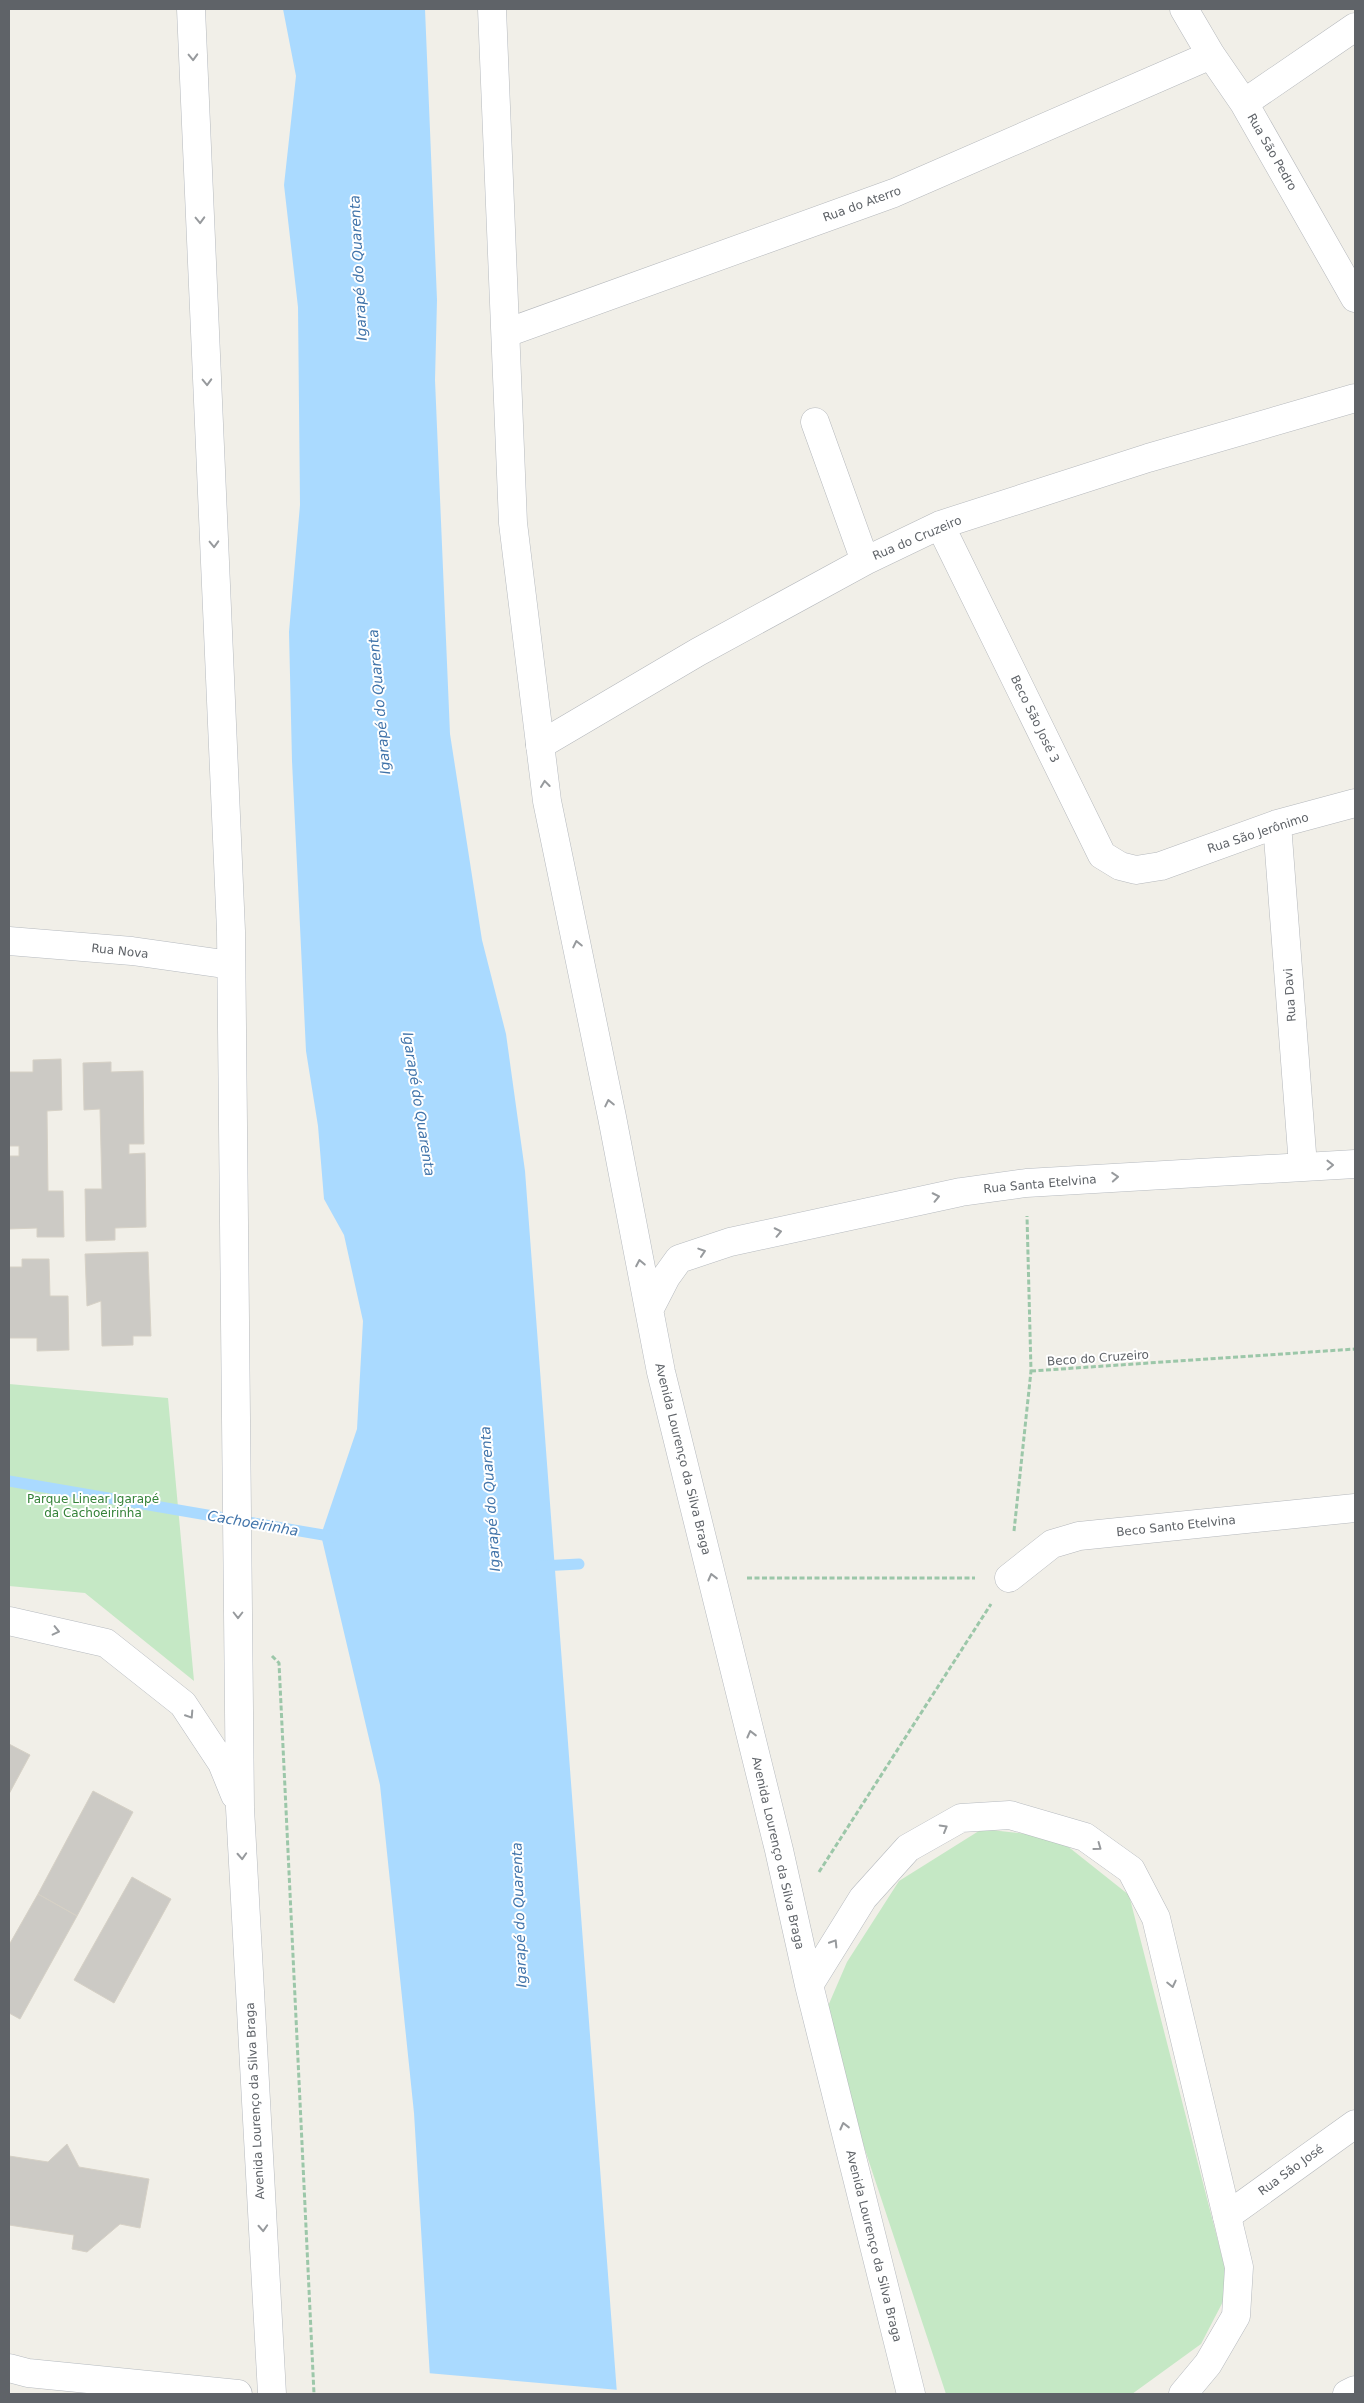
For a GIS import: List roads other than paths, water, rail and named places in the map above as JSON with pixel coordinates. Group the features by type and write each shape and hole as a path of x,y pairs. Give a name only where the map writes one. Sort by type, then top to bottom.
{"street":[{"name":"Avenida Lourenço da Silva Braga","path":"191,9 232,964 240,1808 272,2394"},
{"name":"Avenida Lourenço da Silva Braga","path":"492,9 513,523 547,801 612,1117 661,1372 793,1912 809,1985 911,2394"},
{"name":"Rua São Pedro","path":"1184,9 1211,56 1244,103 1355,298"},
{"path":"1244,103 1355,27"},
{"name":"Rua do Aterro","path":"506,333 894,193 1211,56"},
{"name":"Rua do Cruzeiro","path":"540,744 698,652 865,561 940,526 1148,458 1355,398"},
{"path":"814,422 865,561"},
{"name":"Beco São José 3","path":"940,526 1102,855 1120,866 1136,870 1161,866"},
{"name":"Rua São Jerônimo","path":"1161,866 1277,824 1355,803"},
{"name":"Rua Davi","path":"1277,824 1303,1166"},
{"name":"Rua Nova","path":"9,941 132,951 232,964"},
{"name":"Rua Santa Etelvina","path":"649,1310 666,1277 679,1260 730,1242 961,1192 1026,1183 1355,1164"},
{"name":"Beco Santo Etelvina","path":"1009,1578 1052,1544 1079,1536 1355,1508"},
{"path":"9,1621 106,1643 184,1704 222,1763 240,1808"},
{"path":"809,1985 869,1890 908,1848 961,1818 1010,1815 1085,1838 1131,1870 1156,1918 1239,2267 1236,2316 1208,2364 1183,2394"},
{"name":"Rua São José","path":"1227,2216 1355,2124"},
{"path":"9,2368 28,2373 238,2394"},
{"path":"1347,2394 1355,2390"}],"water":[{"name":"Igarapé do Quarenta","path":"283,9 425,9 437,300 435,380 450,734 482,940 506,1034 525,1171 617,2394 431,2394 414,2113 380,1785 321,1535 357,1429 363,1321 344,1235 324,1199 318,1126 306,1051 292,761 289,632 300,505 298,307 284,185 296,76"}],"waterway":[{"name":"Cachoeirinha","path":"9,1481 335,1537"},
{"path":"541,1566 579,1564"}],"park label":[{"name":"Parque Linear Igarapé da Cachoeirinha","path":"93,1506"}]}
